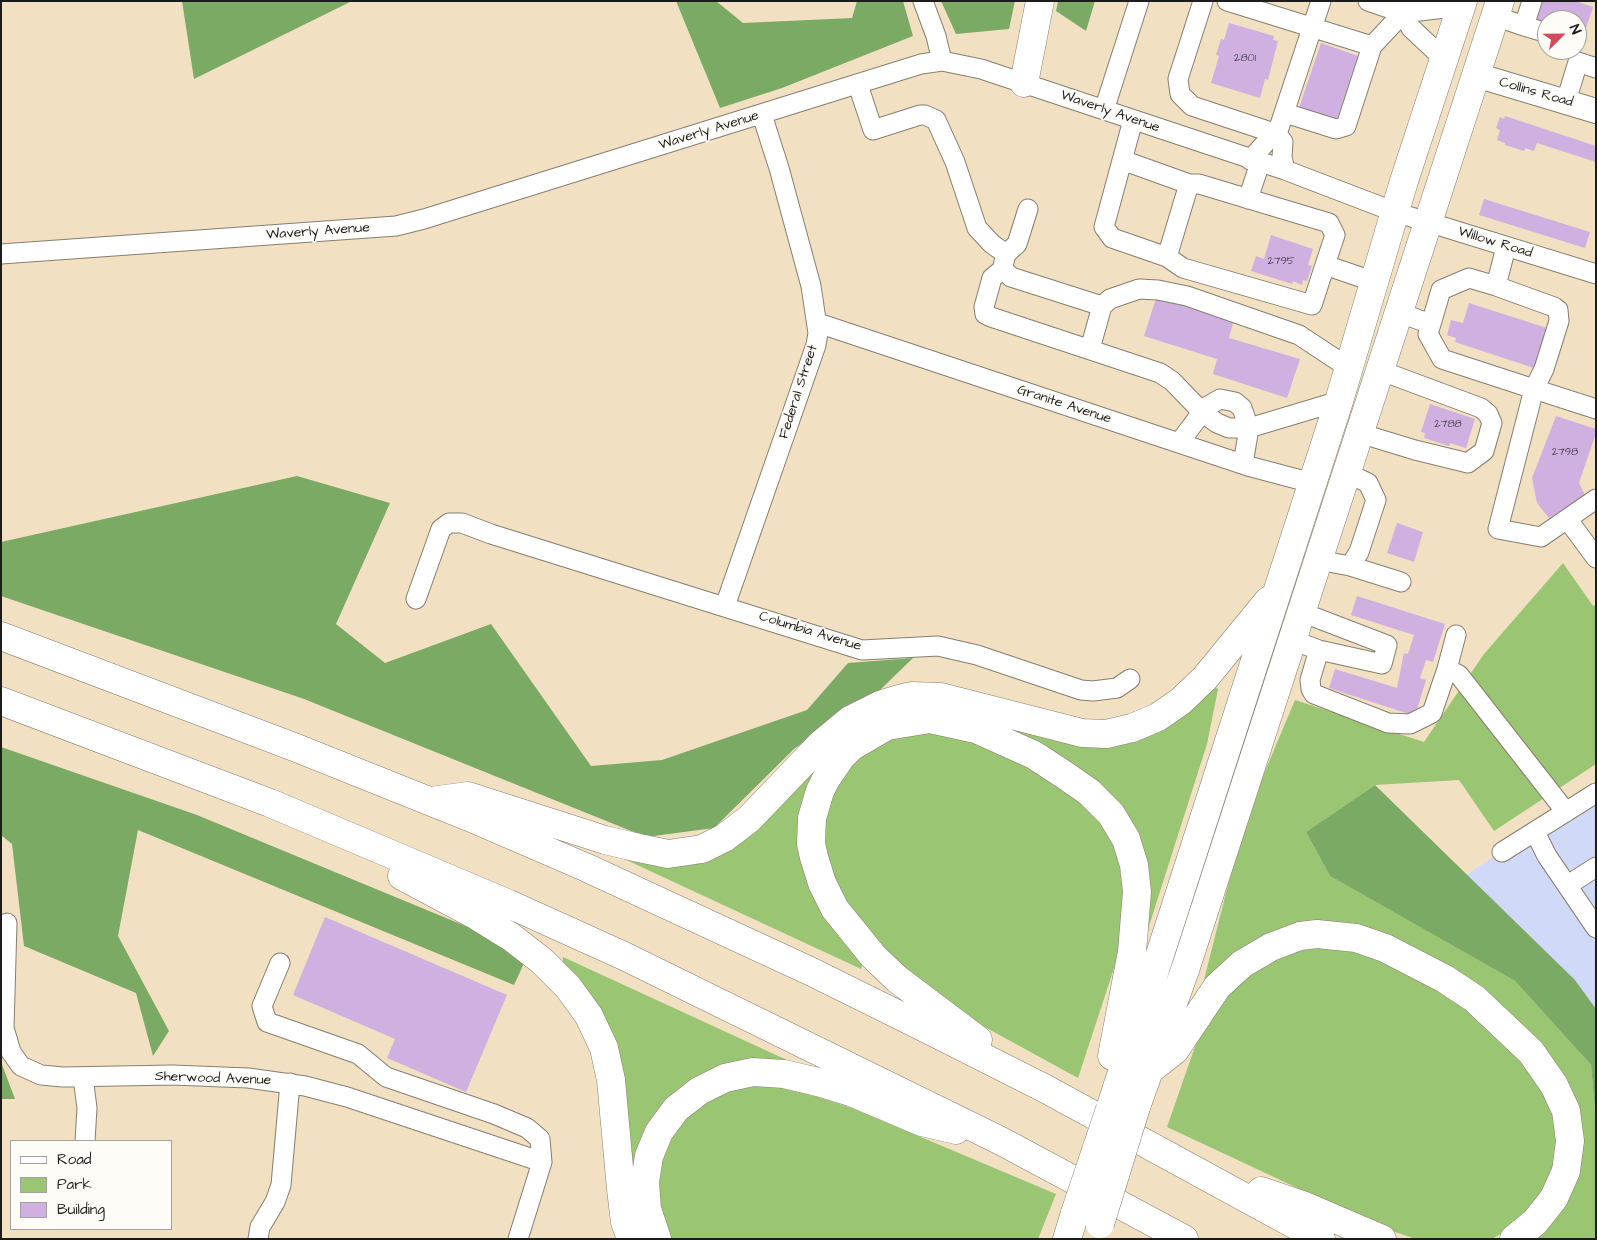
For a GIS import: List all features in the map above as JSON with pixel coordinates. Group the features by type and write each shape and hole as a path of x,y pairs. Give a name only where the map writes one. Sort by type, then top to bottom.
{"highway":[{"path":"1024,83 1040,1"},
{"path":"1120,1079 1339,401 1395,212 1462,4"},
{"path":"1067,1239 1075,1213 1123,1108 1147,1072 1186,967 1345,472 1497,9"},
{"path":"430,801 468,796 605,840 630,846 668,854 702,849 724,838 749,819 821,744 850,720 880,705 895,700 911,696 941,697 1082,733 1106,734 1132,728 1158,717 1181,701 1204,678 1279,588"},
{"path":"1,636 177,701 430,801 585,867 786,960 1044,1088 1198,1170 1321,1239"},
{"path":"1,701 270,803 501,901 624,956 1001,1141 1181,1237"},
{"path":"1044,1088 897,979 852,933 835,909 822,883 811,844 812,818 820,791 841,757 851,747 874,732 901,722 930,719 976,729 1034,755 1089,792 1111,814 1126,839 1134,865 1137,892 1132,952 1111,1053 1120,1079 1123,1108 1099,1234"},
{"path":"270,803 478,916 542,961 568,987 589,1016 604,1048 611,1080 626,1222 630,1239"},
{"path":"1147,1072 1175,1050 1217,987 1242,964 1272,947 1300,936 1317,934 1356,938 1385,948 1445,979 1475,999 1531,1052 1554,1085 1566,1111 1570,1141 1566,1171 1554,1198 1535,1222 1514,1239"},
{"path":"657,1239 647,1209 646,1182 650,1156 659,1132 676,1109 699,1091 725,1078 754,1072 784,1074 851,1092 922,1122 1001,1141"},
{"path":"1198,1170 1305,1206 1382,1239"}],"main road":[{"name":"Collins Road","path":"1476,75 1596,111"}],"street":[{"path":"923,1 936,36 942,60"},
{"path":"1104,110 1139,1"},
{"path":"1203,1 1178,79 1180,94 1192,106 1277,134 1283,142 1282,157 1285,170"},
{"path":"1227,1 1372,46"},
{"path":"1248,199 1255,161 1269,139 1277,134 1321,1"},
{"path":"1368,1 1404,7 1462,4"},
{"path":"1524,26 1532,1"},
{"path":"1284,113 1336,129 1346,126 1372,46 1404,7"},
{"path":"1404,7 1411,28 1444,59"},
{"path":"1497,9 1524,26 1537,30"},
{"name":"Waverly Avenue","path":"1,254 396,226 762,115 921,64 942,60 981,69 1285,170 1395,212"},
{"path":"1566,101 1576,60"},
{"path":"1583,60 1596,68"},
{"path":"858,85 873,130 920,115 926,115 936,120 955,162 977,228 992,244 1011,277 1102,306"},
{"name":"Federal Street","path":"725,606 816,345 818,323 779,168 762,115"},
{"path":"1122,160 1189,184 1199,184 1329,224 1335,235 1312,305 1183,268 1167,257 1112,238 1105,230 1104,220 1133,120"},
{"path":"1167,257 1189,184"},
{"path":"1028,209 1017,244 992,278 984,307 985,314 1160,373 1172,381 1202,412 1222,426 1249,428 1339,401"},
{"name":"Willow Road","path":"1395,212 1596,274"},
{"path":"1496,286 1506,247"},
{"path":"1325,266 1375,282"},
{"path":"1409,279 1441,290 1469,278 1496,286 1558,310 1559,321 1544,369 1534,389 1498,529 1541,537 1596,499"},
{"path":"1090,349 1102,306 1110,299 1139,289 1158,290 1187,296 1299,335 1349,368"},
{"path":"1441,290 1428,334 1442,359 1596,409"},
{"path":"1398,312 1430,324"},
{"name":"Granite Avenue","path":"818,323 1242,464 1312,483"},
{"path":"1359,433 1415,450 1468,463 1484,451 1492,423 1488,414 1481,408 1379,370"},
{"path":"1179,443 1202,412 1214,401 1220,399 1235,402 1247,417 1249,428 1242,464"},
{"path":"1345,472 1368,483 1376,500 1359,552 1350,566"},
{"path":"1568,520 1596,558"},
{"name":"Columbia Avenue","path":"416,599 441,529 449,523 462,523 862,650 938,646 977,655 1081,690 1104,691 1117,688 1130,679"},
{"path":"1318,560 1350,566 1401,582"},
{"path":"1292,640 1319,650 1382,664 1387,646 1301,612"},
{"path":"1319,650 1310,680 1311,689 1314,694 1397,725 1410,724 1432,712 1447,669 1456,635"},
{"path":"1447,669 1459,675 1566,812"},
{"path":"1502,852 1596,793"},
{"path":"1536,832 1546,856 1568,885 1596,928"},
{"path":"1568,885 1596,867"},
{"name":"Sherwood Avenue","path":"7,923 4,1028 11,1052 21,1066 41,1075 83,1077 172,1075 248,1078 290,1084 347,1097 542,1162"},
{"path":"280,963 262,1006 267,1022 358,1054 386,1077 494,1114 527,1128 540,1139 542,1162 518,1239"},
{"path":"83,1077 87,1108 85,1140"},
{"path":"258,1239 260,1227 275,1202 281,1185 290,1084"}],"shaded area":[{"path":"1596,789 1596,1058 1439,893"}],"green space":[{"path":"182,1 352,1 194,79"},
{"path":"676,1 716,1 743,23 852,18 857,1 903,1 913,36 782,88 720,108"},
{"path":"941,1 1015,1 1009,29 956,34"},
{"path":"1058,1 1095,1 1086,31 1056,11"},
{"path":"297,476 390,503 336,624 385,663 491,624 591,766 662,760 807,710 848,663 913,658 880,690 794,749 714,828 646,837 304,699 1,596 1,542"},
{"path":"1563,563 1593,606 1596,604 1596,764 1494,831 1459,780 1375,785 1306,832 1330,876 1515,981 1591,1065 1596,1122 1596,1239 1530,1239 1574,1177 1539,1047 1322,923 1204,980 1230,877 1263,776 1295,700 1424,742 1484,654"},
{"path":"1215,687 1218,689 1207,744 1142,948 1144,875 1078,772 891,715 805,810 863,964 861,969 607,851 681,863 819,760 899,708 1061,737"},
{"path":"947,732 1025,762 1071,795 1098,819 1111,837 1119,858 1124,900 1122,944 1078,1078 972,1020 918,985 859,928 827,870 822,825 834,784 859,755 900,733"},
{"path":"1,747 197,815 492,937 526,959 514,985 138,830 118,936 169,1031 153,1056 136,993 24,946 12,844 1,835"},
{"path":"1375,785 1575,980 1596,1009 1596,1122 1591,1065 1515,981 1330,876 1306,832"},
{"path":"1313,944 1357,949 1456,998 1529,1066 1556,1113 1559,1138 1548,1188 1514,1226 1492,1239 1413,1238 1383,1228 1167,1127 1198,1038 1228,995 1267,960"},
{"path":"563,957 813,1072 675,1098 641,1239 623,1102 563,963"},
{"path":"1,1062 15,1099 1,1099"},
{"path":"744,1085 782,1086 852,1108 1056,1194 1038,1239 669,1239 659,1217 658,1162 673,1129 708,1096"}],"building":[{"path":"1536,1 1575,1 1593,7 1587,25 1587,10 1537,10 1537,20 1531,18"},
{"path":"1229,23 1274,36 1273,40 1278,41 1268,80 1265,79 1260,98 1211,83 1219,56 1216,55 1221,39 1224,40"},
{"path":"1321,43 1358,56 1337,120 1299,108"},
{"path":"1505,116 1596,146 1596,162 1537,143 1534,151 1525,148 1524,151 1505,145 1505,143 1497,140 1500,130 1496,128 1500,117 1504,119"},
{"path":"1484,199 1590,232 1585,248 1479,215"},
{"path":"1271,235 1313,249 1308,265 1312,266 1307,281 1303,280 1302,285 1293,281 1292,284 1251,271 1256,256 1264,259"},
{"path":"1157,295 1234,320 1229,338 1300,359 1287,398 1213,374 1217,359 1144,336"},
{"path":"1469,303 1550,329 1538,365 1535,364 1534,368 1455,342 1456,338 1447,335 1451,320 1463,323"},
{"path":"1430,404 1475,419 1466,448 1450,443 1449,446 1424,438 1425,433 1421,432"},
{"path":"1556,416 1596,429 1596,433 1579,483 1585,495 1549,518 1537,503 1532,478"},
{"path":"1397,523 1423,532 1414,562 1387,553"},
{"path":"1357,596 1445,624 1433,662 1426,660 1420,678 1426,680 1415,716 1329,688 1335,669 1397,688 1404,653 1408,654 1414,635 1351,615"},
{"path":"325,917 507,995 466,1092 387,1058 395,1039 293,995"}]}
